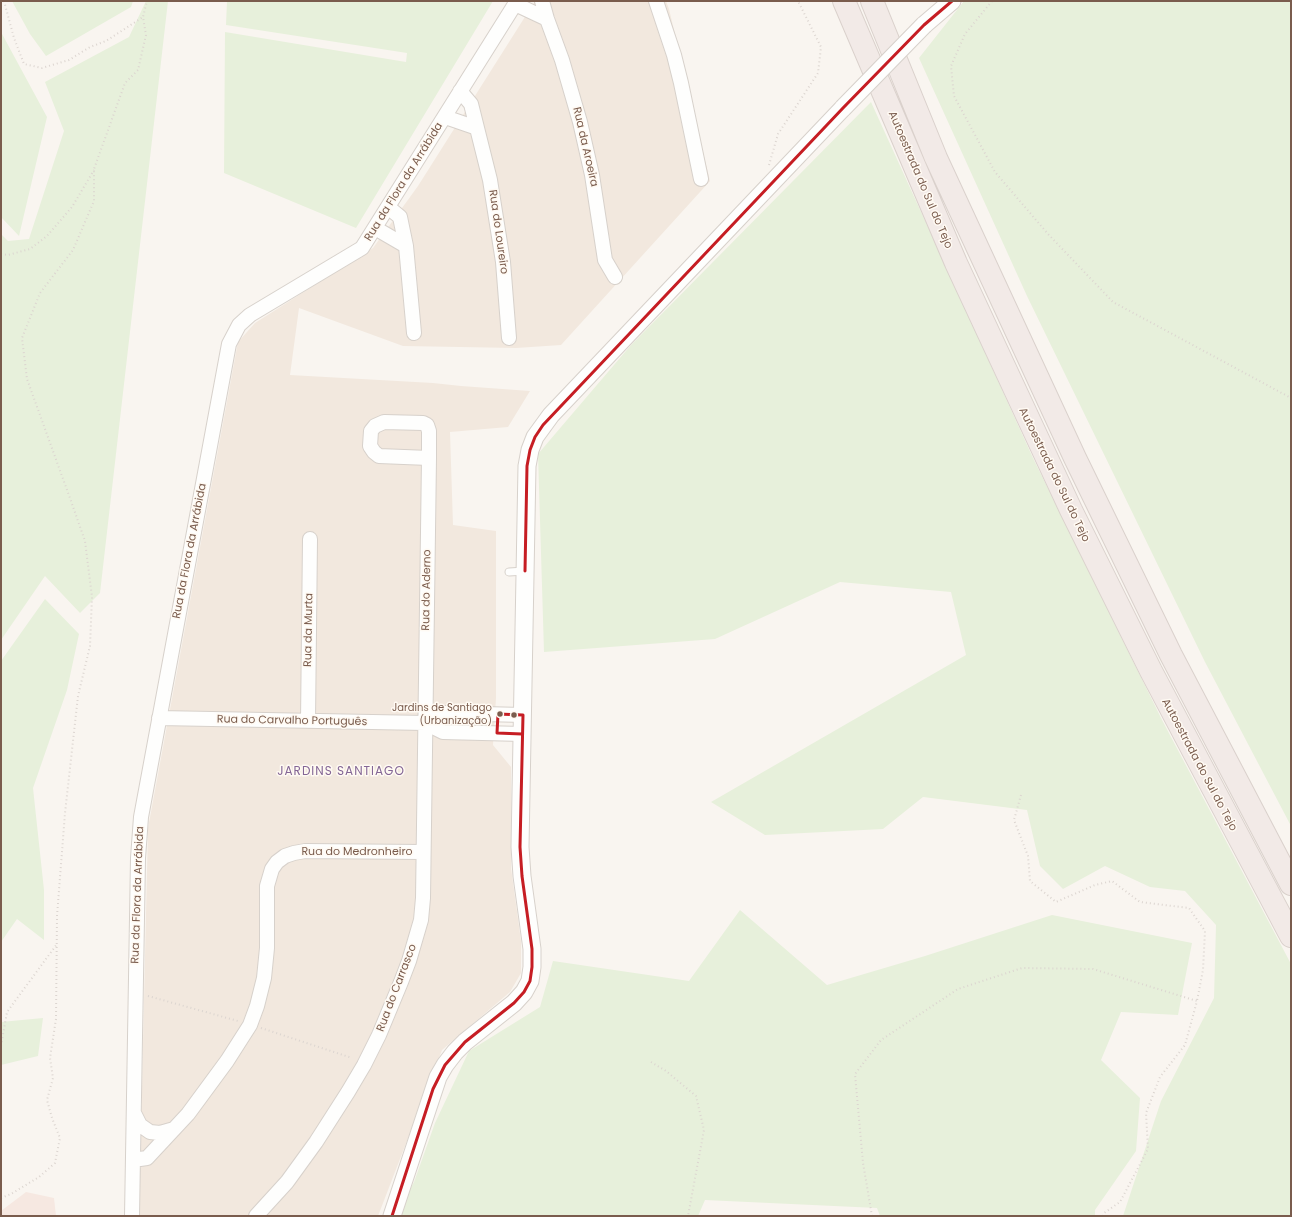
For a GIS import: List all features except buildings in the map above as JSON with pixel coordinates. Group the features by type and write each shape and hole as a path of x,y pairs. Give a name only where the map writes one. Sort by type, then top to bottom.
{"highway":[{"name":"Autoestrada do Sul do Tejo","path":"844,1 956,263 1071,510 1154,678 1291,936"},
{"path":"872,1 936,158 1075,458 1171,655 1291,884"}],"street":[{"name":"Rua da Aroeira","path":"542,1 546,18 562,60 580,122 592,175 605,260 616,277"},
{"path":"656,1 674,55 681,83 700,179"},
{"path":"392,1216 433,1089 445,1064 454,1052 465,1042 514,1003 524,992 530,980 532,950 522,876 520,847 523,715 517,572 527,466 530,450 535,437 543,425 843,108 924,25 952,1"},
{"path":"516,3 546,18"},
{"name":"Rua da Flora da Arrábida","path":"132,1216 138,836 140,817 229,344 239,325 250,315 362,248 516,3"},
{"name":"Rua do Loureiro","path":"460,91 471,104 490,180 503,262 509,338"},
{"path":"444,117 477,128"},
{"path":"388,207 400,217 406,246 414,332"},
{"path":"375,228 406,246"},
{"name":"Rua do Aderno","path":"425,723 429,458"},
{"name":"Rua da Murta","path":"308,721 310,539"},
{"path":"425,723 443,713 523,715"},
{"path":"497,733 498,714"},
{"name":"Rua do Carvalho Português","path":"159,718 425,723 443,732 522,734"},
{"name":"Rua do Carrasco","path":"256,1216 287,1182 309,1152 348,1092 364,1064 390,1008 409,961 416,940 423,898 425,723"},
{"name":"Rua do Medronheiro","path":"133,1160 147,1158 174,1129 215,1079 235,1050 250,1024 261,992 266,963 268,878 278,862 285,856 305,851 424,852"},
{"path":"134,1113 140,1124 150,1132 160,1133 174,1129"}],"path":[{"path":"4,1 14,38 24,64 42,68 68,60 90,47 106,41 143,17"},
{"path":"1,254 8,255 30,249 47,236 72,207 94,169 125,83 138,70 146,35 143,17 147,1"},
{"path":"764,191 769,165 778,134 818,73 822,47 798,1"},
{"path":"992,1 965,34 951,66 954,96 995,172 1048,234 1113,302 1291,398"},
{"path":"1,1198 12,1194 39,1177 55,1163 60,1138 47,1100 53,1078 50,1058 56,1019 57,916 65,813 78,696 90,646 92,597 85,541 27,379 22,338 40,293 73,250 94,201 94,169"},
{"path":"1021,795 1014,820 1028,856 1030,881 1056,902 1095,885 1112,881 1140,902 1190,908 1205,931 1203,970 1186,1045 1160,1076 1146,1113 1148,1149 1120,1202 1104,1213 1103,1216"},
{"path":"1,1046 7,1012 57,944"},
{"path":"872,1216 862,1163 856,1074 881,1040 958,989 1022,968 1093,969 1197,1001"},
{"path":"136,992 250,1024 349,1057 364,1064"},
{"path":"651,1062 666,1071 696,1096 704,1130 688,1216"}],"shaded area":[{"path":"535,1 666,1 710,181 561,345 516,348 403,346 299,308 290,375 433,383 530,391 508,427 450,432 453,525 496,531 496,698 493,745 511,767 511,868 521,941 521,973 510,992 442,1050 378,1216 139,1216 148,828 238,342 255,323 373,248 418,186"},
{"path":"26,1192 54,1198 56,1216 1,1216 1,1211"}],"green space":[{"path":"12,1 133,1 131,7 46,56 30,34"},
{"path":"146,1 168,1 100,593 80,613 45,576 1,640 1,234 8,241 29,239 64,131 45,82 129,37"},
{"path":"227,1 493,1 356,228 224,173 225,32 406,62 407,53 226,25"},
{"path":"964,1 1291,1 1291,826 1205,662 1027,296 919,58"},
{"path":"1,32 47,117 19,236 1,217"},
{"path":"871,102 1033,458 1162,720 1291,964 1291,1216 1123,1216 1161,1101 1214,998 1216,925 1185,891 1150,887 1105,866 1063,889 1040,866 1027,810 923,797 883,829 765,835 711,802 966,655 951,592 840,582 715,639 544,652 538,454 631,345"},
{"path":"45,599 79,634 67,690 33,788 44,890 44,940 17,919 1,942 1,661"},
{"path":"740,910 827,985 925,956 1052,915 1192,943 1178,1015 1121,1012 1101,1060 1140,1098 1136,1151 1095,1210 1095,1216 880,1216 877,1208 705,1200 698,1216 396,1216 414,1182 435,1123 469,1051 540,1007 553,961 689,981"},
{"path":"43,1018 38,1056 1,1065 1,1022"}],"transit line":[{"path":"525,571 527,466 530,450 535,437 543,425 843,108 924,25 952,1"},
{"path":"392,1216 433,1089 445,1065 465,1042 514,1003 524,992 530,981 532,949 522,876 520,847 523,715 498,714 497,733 522,734"}],"place":[{"name":"Jardins de Santiago (Urbanização)","path":"500,714"}],"district":[{"name":"JARDINS SANTIAGO","path":"341,772"}]}
